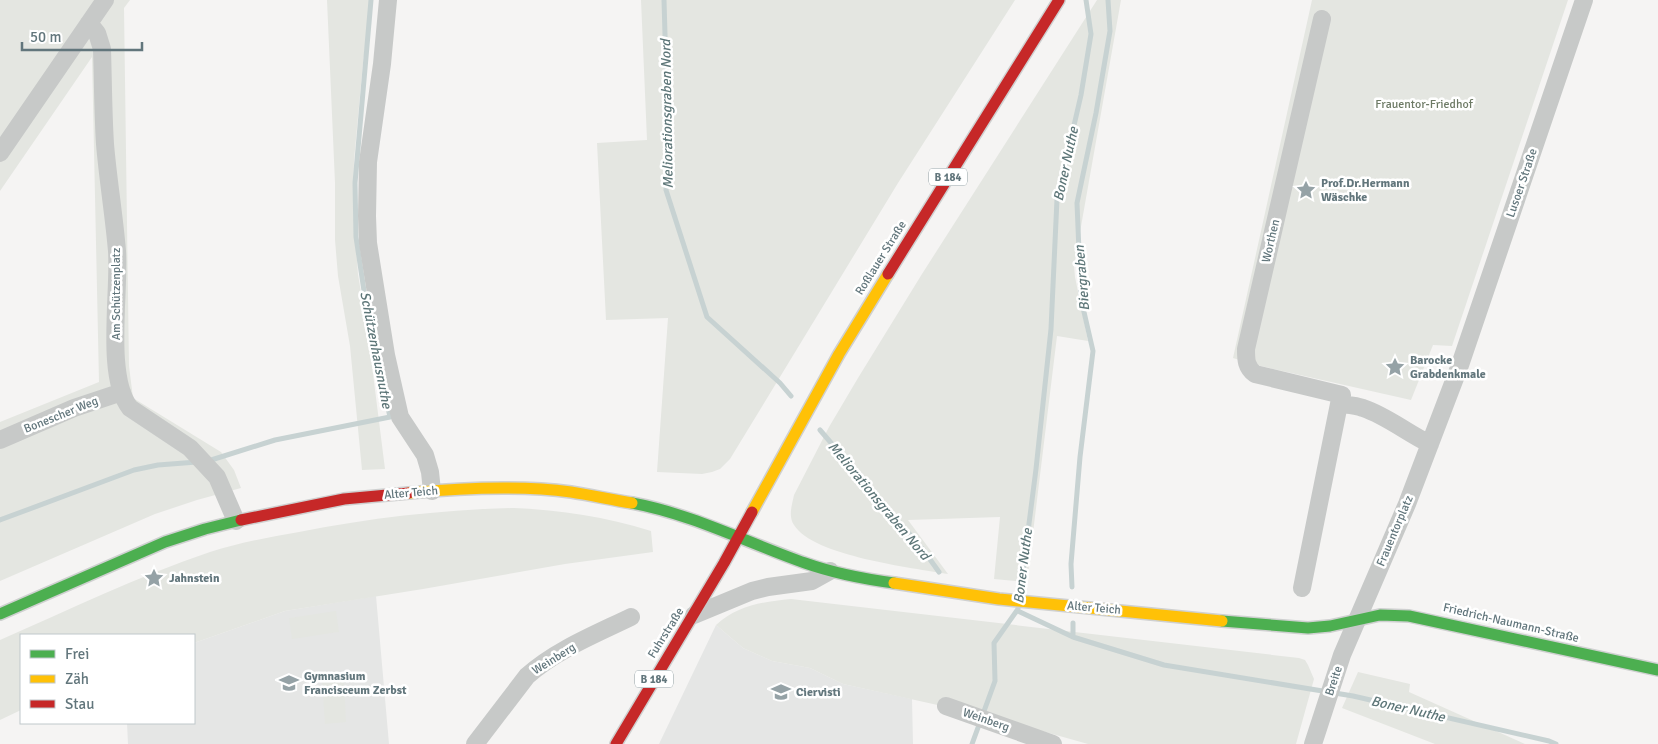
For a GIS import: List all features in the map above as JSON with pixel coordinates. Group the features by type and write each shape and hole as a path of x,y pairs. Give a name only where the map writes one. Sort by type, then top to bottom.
{"main road":[{"name":"Roßlauer Straße","path":"739,537 865,310 1059,0"},
{"name":"Alter Teich","path":"0,614 165,542 205,528 344,499 432,491 514,488 554,490 595,496 667,512 830,571 918,588 1030,603 1295,628 1331,626 1358,618"},
{"name":"Fuhrstraße","path":"616,744 739,537"},
{"name":"Friedrich-Naumann-Straße","path":"1358,618 1392,615 1418,617 1658,670"}],"street":[{"path":"0,153 105,0"},
{"path":"388,0 382,64 368,162 366,216 368,243 386,355 400,417 425,455 430,472 432,491"},
{"name":"Lusoer Straße","path":"1460,365 1584,0"},
{"name":"Worthen","path":"1322,19 1246,349 1246,362 1249,369 1255,374 1340,400"},
{"name":"Am Schützenplatz","path":"89,23 98,33 102,49 105,145 117,252 116,349 118,372 124,401 130,408 190,448 222,485 236,521"},
{"name":"Frauentorplatz","path":"1358,618 1407,504 1460,365"},
{"name":"Bonescher Weg","path":"0,440 74,408 122,392"},
{"path":"1302,588 1340,400 1379,414 1413,436 1430,444"},
{"path":"694,615 752,590 812,581 830,571"},
{"name":"Weinberg","path":"475,744 527,676 536,668 631,616"},
{"name":"Breite","path":"1313,744 1342,655 1358,618"},
{"name":"Weinberg","path":"946,706 1053,744"}],"shaded area":[{"name":"Gymnasium Francisceum Zerbst","path":"376,596 389,744 128,744 127,724 195,724 195,643 285,611"},
{"name":"Ciervisti","path":"716,625 743,648 772,661 810,668 843,684 912,699 913,744 659,744"}],"green space":[{"path":"0,0 130,0 124,8 129,366 133,398 221,452 234,470 241,488 155,514 0,581 0,422 99,382 92,57 0,191"},
{"path":"327,0 371,0 354,160 353,207 358,274 369,342 385,469 362,470 350,346 338,276 335,240 335,183"},
{"path":"641,0 1015,0 898,183 730,459 720,469 702,474 657,472 668,318 606,320 597,143 647,140"},
{"path":"1097,0 1121,0 1074,266 1088,341 1057,336 1027,582 994,579 1000,517 908,520 948,574 865,559 821,545 805,536 792,522 791,514 794,495 829,427 858,378"},
{"name":"Frauentor-Friedhof","path":"1312,0 1568,0 1452,346 1433,345 1411,400 1256,365 1233,358"},
{"path":"514,508 549,510 617,522 651,531 653,552 565,564 285,611 195,643 195,634 20,634 20,710 0,720 0,640 130,582 210,552 277,536 353,523 459,511"},
{"path":"791,599 1299,658 1305,660 1314,679 1296,744 1088,744 996,718 843,684 810,668 772,661 743,648 716,625 724,618 742,609 760,603"},
{"path":"336,611 339,632 292,639 289,618"},
{"path":"1358,672 1410,684 1409,692 1525,744 1435,744 1342,708"},
{"path":"344,680 346,722 325,724 322,681"}],"waterway":[{"name":"Schützenhausnuthe","path":"208,461 275,440 390,417 367,311 356,237 355,183 371,0"},
{"name":"Meliorationsgraben Nord","path":"664,0 667,104 666,190 707,317 780,383 791,396"},
{"name":"Boner Nuthe","path":"1020,594 1051,329 1057,199 1081,95 1091,34 1086,0"},
{"name":"Biergraben","path":"1072,587 1071,564 1080,457 1093,351 1081,299 1077,203 1096,113 1110,31 1108,0"},
{"name":"Meliorationsgraben Nord","path":"820,430 924,551 939,572"},
{"name":"Schützenhausnuthe","path":"0,520 134,470 158,465 197,462"},
{"name":"Meliorationsgraben Nord","path":"972,744 995,681 994,643 1018,609"},
{"name":"Boner Nuthe","path":"1020,612 1073,637 1164,665 1353,696 1556,744"},
{"name":"Biergraben","path":"1073,623 1073,637"}],"traffic: fast":[{"path":"632,503 676,514 816,567 871,580 894,583"},
{"path":"0,614 165,542 241,520"},
{"path":"1222,621 1308,628 1330,626 1380,615 1409,616 1658,670"}],"traffic: slow":[{"path":"752,512 839,354 888,274"},
{"path":"409,493 531,488 571,492 632,503"},
{"path":"894,583 999,599 1222,621"}],"traffic: jam":[{"path":"888,274 1059,0"},
{"path":"241,520 344,499 409,493"},
{"path":"616,744 724,563 752,512"}],"place":[{"name":"Prof.Dr.Hermann Wäschke","path":"1306,190"},
{"name":"Barocke Grabdenkmale","path":"1395,367"},
{"name":"Jahnstein","path":"154,578"},
{"name":"Gymnasium Francisceum Zerbst","path":"289,683"},
{"name":"Ciervisti","path":"781,692"}]}
